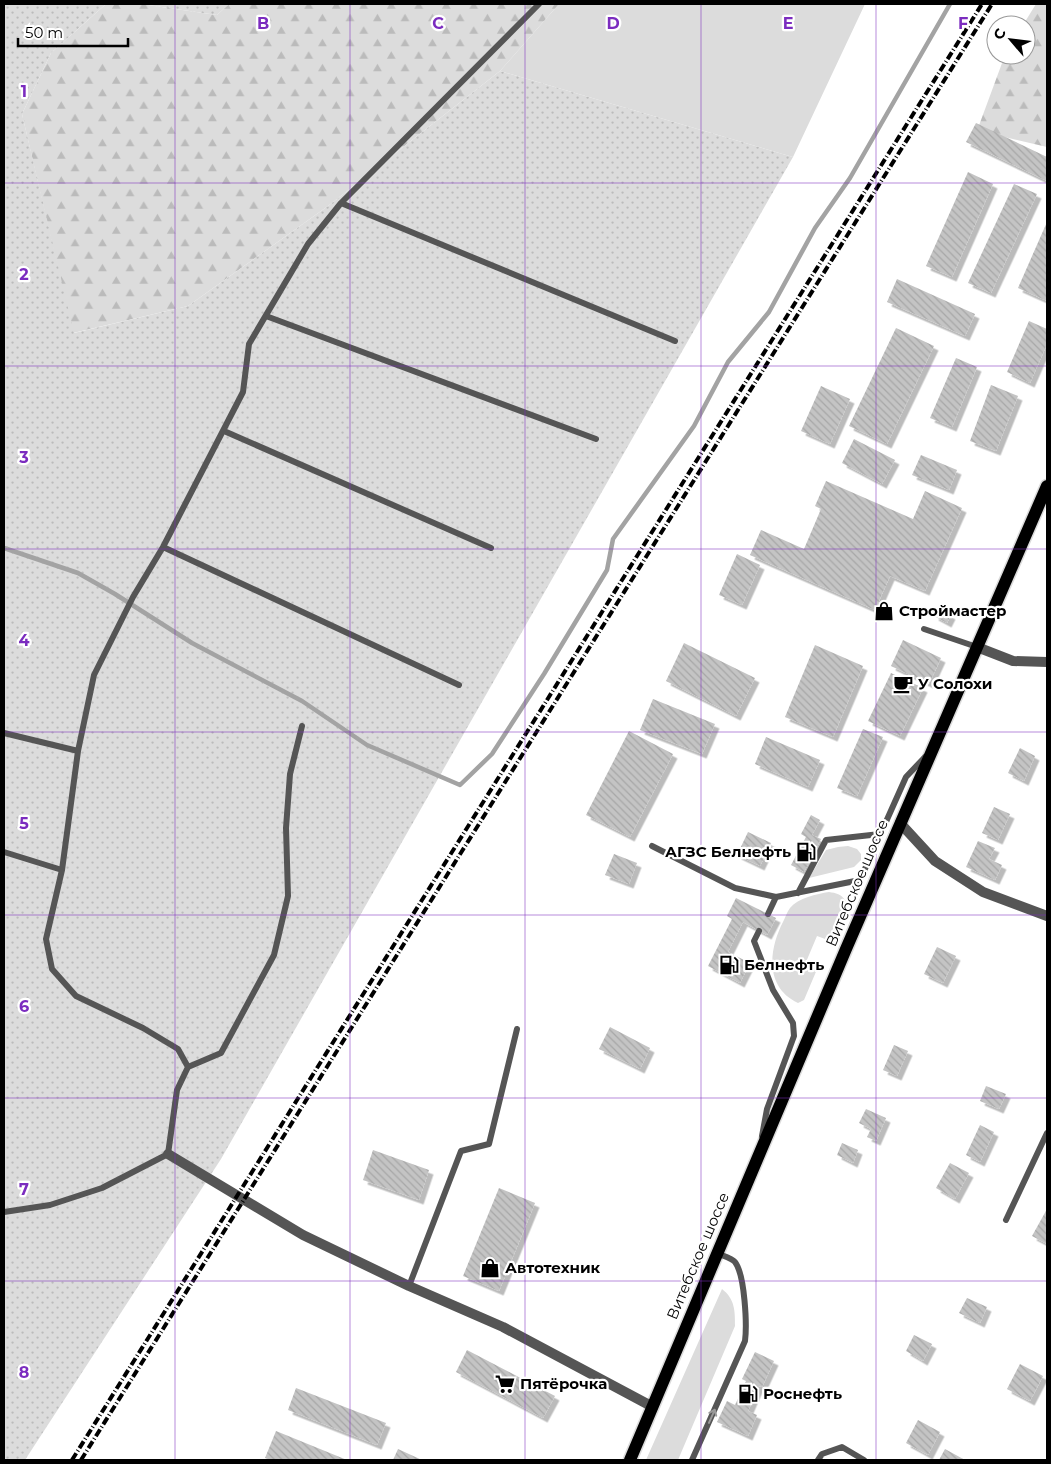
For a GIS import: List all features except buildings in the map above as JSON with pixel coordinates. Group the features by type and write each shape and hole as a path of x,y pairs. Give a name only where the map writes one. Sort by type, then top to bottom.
{"main road":[{"name":"Витебское шоссе","path":"630,1460 759,1152 1047,486"}],"street":[{"path":"977,647 1014,661 1047,662"},
{"path":"900,824 934,861 983,892 1047,916"},
{"path":"168,1154 303,1235 409,1286 502,1327 653,1407"}],"lane":[{"path":"188,1066 178,1049 143,1028 76,996 52,969 46,939 62,870 78,751 94,675 133,597 163,547 243,392 249,344 308,244 341,203 539,4"},
{"path":"341,203 675,340"},
{"path":"266,316 596,439"},
{"path":"224,431 491,548"},
{"path":"163,547 459,685"},
{"path":"924,629 977,647"},
{"path":"4,1212 50,1205 102,1188 168,1154 177,1090 188,1066 221,1052 274,955 288,896 286,828 290,774 302,726"},
{"path":"4,732 78,751"},
{"path":"652,846 735,888 776,897 860,880 906,777 933,748"},
{"path":"798,893 826,840 880,834"},
{"path":"4,852 62,870"},
{"path":"768,914 776,897"},
{"path":"759,931 754,940 773,990 793,1023 794,1036 766,1109 759,1152"},
{"path":"409,1286 461,1151 489,1144 517,1029"},
{"path":"1006,1220 1047,1133"},
{"path":"692,1460 745,1341 746,1327 740,1271 734,1260 717,1253"},
{"path":"818,1460 822,1454 842,1447 864,1460"}],"green space":[{"path":"4,4 106,4 51,53 22,114 74,333 188,306 328,206 500,71 793,157 221,1159 25,1460 4,1460"},
{"path":"106,4 141,4 217,15 229,4 559,4 500,71 328,206 188,306 73,333 22,114 51,53"},
{"path":"141,4 229,4 217,15"},
{"path":"559,4 865,4 793,157 500,71"},
{"path":"1036,4 1047,4 1047,147 996,135 979,149 974,139 1001,65 1036,65 1036,15 1029,15"},
{"path":"848,846 857,849 861,854 861,860 854,867 809,878 826,850"},
{"path":"829,892 838,894 846,901 828,940 817,936 806,962 818,967 804,1000 798,1003 787,996 779,987 772,967 778,933 787,913 793,905 808,897"},
{"path":"722,1289 732,1301 735,1326 678,1460 646,1460"}],"waterway":[{"path":"4,548 78,573 192,643 302,701 367,745 460,785 492,754 544,674 607,570 613,539 694,426 728,362 769,312 815,228 850,178 950,4"}],"railway":[{"path":"72,1460 982,4"},
{"path":"81,1460 992,4"}],"place":[{"name":"Строймастер","path":"884,611"},
{"name":"У Солохи","path":"903,684"},
{"name":"АГЗС Белнефть","path":"806,852"},
{"name":"Белнефть","path":"729,965"},
{"name":"Автотехник","path":"490,1268"},
{"name":"Пятёрочка","path":"505,1384"},
{"name":"Роснефть","path":"748,1394"}]}
